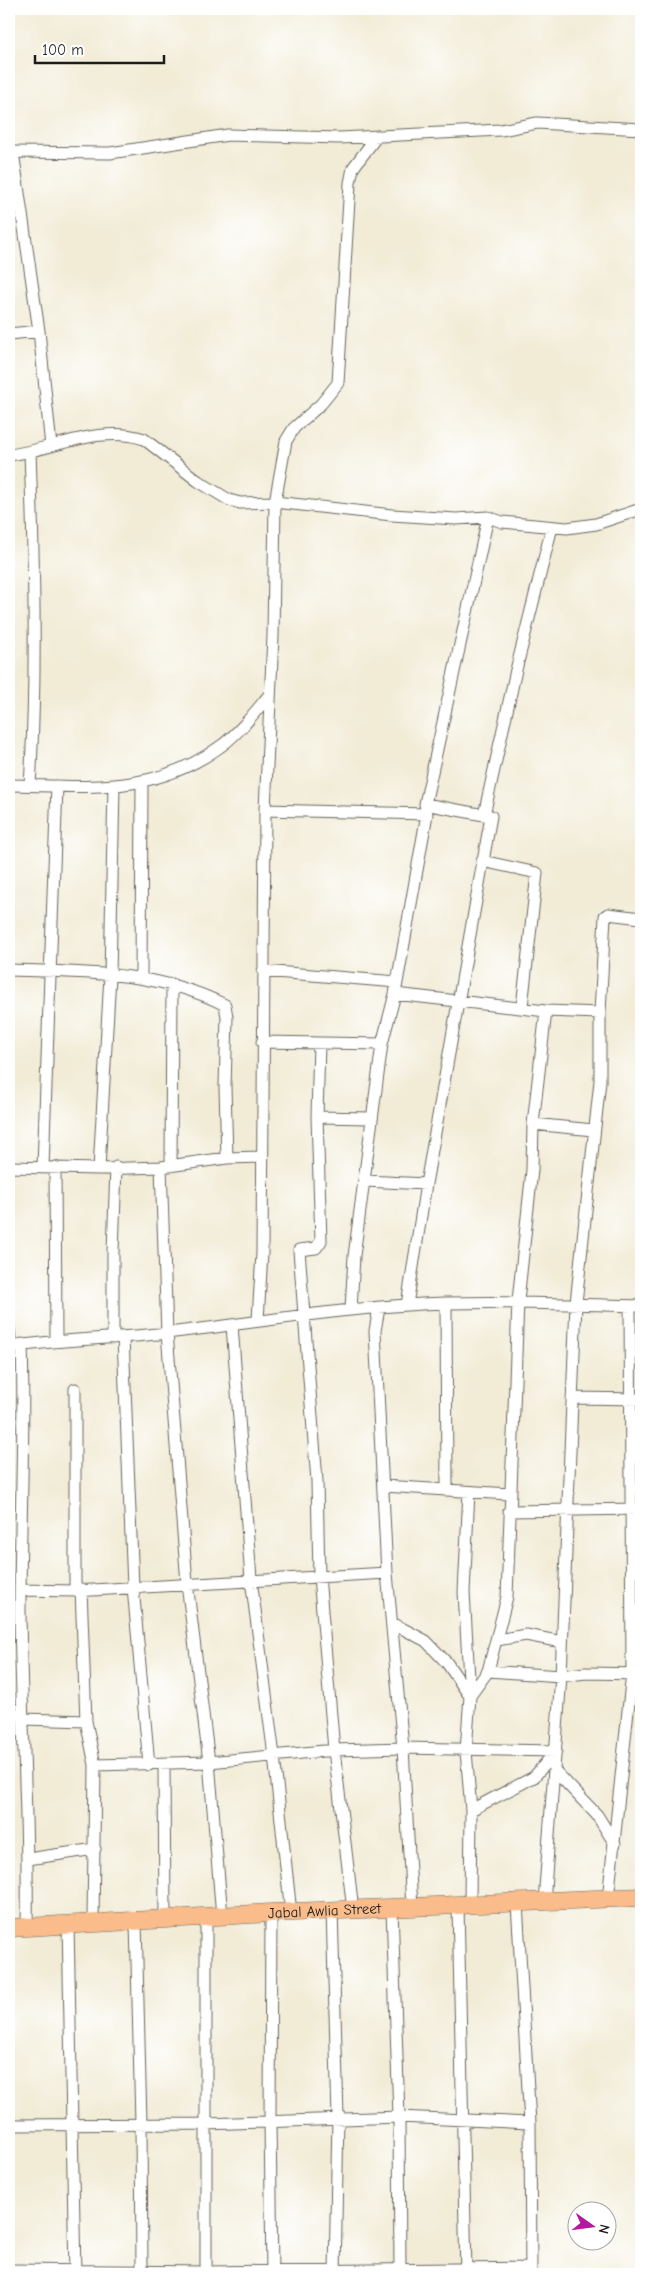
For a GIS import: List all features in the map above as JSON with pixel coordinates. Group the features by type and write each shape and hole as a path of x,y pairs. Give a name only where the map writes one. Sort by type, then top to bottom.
{"highway":[{"name":"Jabal Awlia Street","path":"9,1928 332,1910 641,1897"}],"street":[{"path":"51,446 39,331 11,152 110,153 228,135 340,138 502,130 537,123 641,129"},
{"path":"258,1320 262,1157 265,810 273,636 275,502 286,441 294,428 321,404 338,382 352,168 377,136"},
{"path":"9,334 39,331"},
{"path":"9,455 109,435 134,436 144,439 198,481 229,500 240,502 275,502 392,515 456,519 488,517 502,522 567,528 596,524 641,509"},
{"path":"30,452 36,628 35,706 30,785"},
{"path":"351,1310 354,1256 382,1044 396,988 426,809 488,517"},
{"path":"484,815 516,670 552,526"},
{"path":"9,785 114,786 159,779 221,746 247,722 270,694"},
{"path":"141,978 142,782"},
{"path":"56,1340 49,1167 50,971 57,786"},
{"path":"99,1169 110,976 114,786"},
{"path":"265,810 426,809 491,816 426,1184 407,1305"},
{"path":"482,861 537,873 522,1007"},
{"path":"544,1902 561,1676 576,1304 593,1130 600,1081 600,1014 605,916 608,914 641,918"},
{"path":"9,970 141,978 172,984 205,995 225,1005 227,1017 225,1087 227,1158"},
{"path":"263,971 396,988 458,1000 600,1014"},
{"path":"172,984 166,1166 167,1333 187,1583 209,1762 214,1916 206,2124 206,2273"},
{"path":"470,1696 488,1671 507,1597 509,1494 518,1301 532,1170 533,1124 546,1010"},
{"path":"262,1042 382,1044"},
{"path":"319,1043 317,1117 321,1241 320,1246 316,1248 299,1250 317,1481 319,1576 334,1750 353,1910"},
{"path":"317,1117 371,1118"},
{"path":"533,1124 593,1130"},
{"path":"9,1166 99,1169 166,1166 227,1158 262,1157"},
{"path":"116,1167 113,1252 133,1587 149,1765"},
{"path":"364,1181 426,1184"},
{"path":"9,1330 10,1347 56,1340 118,1338 167,1333 258,1320 407,1305 518,1301 636,1306 636,1673 608,1899"},
{"path":"446,1304 447,1490"},
{"path":"379,1308 376,1331 387,1573 403,1748 412,1907"},
{"path":"232,1325 251,1579 274,1756 291,1913"},
{"path":"22,1344 24,1406 21,1587 28,1859 27,1928"},
{"path":"75,1389 78,1590 86,1721 95,1765 96,1849 94,1923"},
{"path":"572,1398 636,1399"},
{"path":"384,1486 509,1494"},
{"path":"466,2272 464,1905 471,1810 466,1751 470,1696 464,1592 469,1492"},
{"path":"509,1511 636,1509"},
{"path":"9,1582 21,1587 78,1590 387,1573"},
{"path":"392,1623 426,1641 447,1662 470,1696"},
{"path":"497,1640 526,1635 562,1642"},
{"path":"488,1671 561,1676 586,1673 636,1673"},
{"path":"9,1714 23,1717 86,1721"},
{"path":"95,1765 209,1762 334,1750 403,1748 466,1751 556,1751"},
{"path":"471,1810 534,1778 556,1751"},
{"path":"164,1764 164,1919"},
{"path":"555,1771 597,1815 615,1844"},
{"path":"28,1859 96,1849"},
{"path":"9,2270 206,2273 531,2271 530,2123 517,1903"},
{"path":"392,1908 399,2117 400,2272"},
{"path":"332,1910 338,2117 335,2272"},
{"path":"271,1913 270,2121 272,2272"},
{"path":"136,1921 142,2123 142,2272"},
{"path":"68,1924 75,2272"},
{"path":"9,2125 206,2124 338,2117 464,2119 530,2123"}]}
